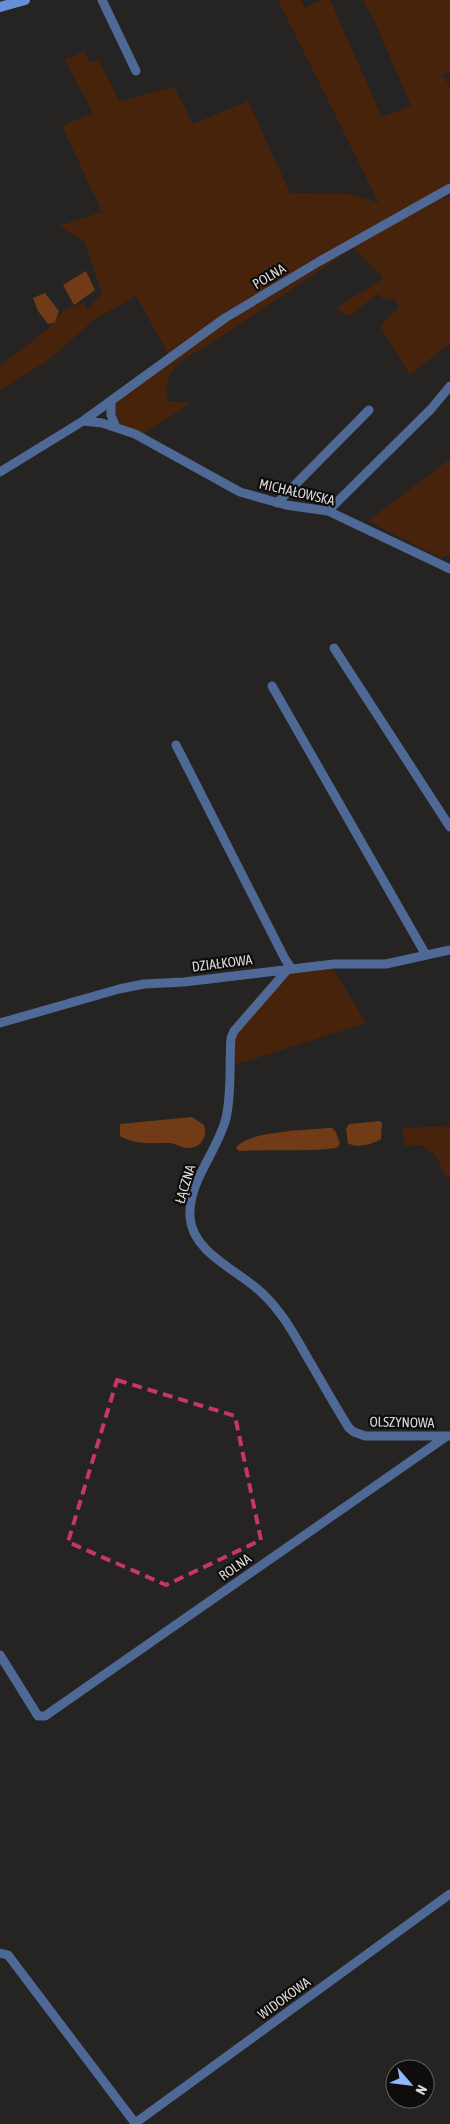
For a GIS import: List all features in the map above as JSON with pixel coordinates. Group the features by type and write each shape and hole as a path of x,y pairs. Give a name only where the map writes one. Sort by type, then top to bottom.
{"street":[{"path":"0,7 25,0"},
{"path":"102,0 136,71"},
{"name":"POLNA","path":"0,472 83,422 225,318 320,261 450,188"},
{"path":"328,511 431,409 450,386"},
{"path":"111,402 111,415 116,427"},
{"path":"277,503 369,410"},
{"name":"MICHAŁOWSKA","path":"83,422 102,422 135,434 240,492 277,503 328,511 420,553 450,570"},
{"path":"334,648 450,826"},
{"path":"272,686 426,955"},
{"path":"176,745 290,968"},
{"name":"DZIAŁKOWA","path":"0,1023 119,989 144,984 184,982 334,964 386,964 450,950"},
{"name":"ŁĄCZNA","path":"290,968 234,1031 231,1038 226,1117 219,1140 206,1162 191,1201 190,1218 195,1233 207,1250 262,1292 282,1314 348,1428 354,1432"},
{"name":"OLSZYNOWA","path":"354,1432 365,1436 448,1436"},
{"name":"ROLNA","path":"0,1655 38,1716 45,1716 448,1436"},
{"name":"WIDOKOWA","path":"135,2124 450,1894"},
{"path":"0,1953 8,1955 135,2124"}],"highlighted area":[{"path":"117,1380 235,1416 261,1540 166,1585 68,1542"}],"shaded area":[{"path":"278,0 301,0 304,8 322,0 330,0 382,117 411,106 374,20 363,0 450,0 450,72 443,75 450,88 450,182 430,196 398,212 347,243 169,355 136,296 95,319 47,361 0,390 0,366 48,329 63,311 83,303 88,309 102,293 85,242 59,226 102,212 62,126 93,113 65,60 84,51 90,63 98,59 119,101 174,87 193,124 248,101 290,193 351,194 379,203"},
{"path":"450,195 450,343 410,375 380,326 399,307 394,298 385,300 378,294 349,316 336,308 383,279 353,248 183,360 170,373 166,390 168,401 191,403 143,434 122,426 115,411 116,402 226,322 402,218"},
{"path":"86,271 95,290 74,305 63,285"},
{"path":"45,293 59,311 55,322 48,324 38,311 33,298"},
{"path":"450,459 450,554 441,558 368,521"},
{"path":"333,969 366,1023 234,1065 236,1033 289,972"},
{"path":"192,1117 204,1125 205,1133 200,1144 192,1148 185,1148 171,1143 137,1142 120,1136 120,1124"},
{"path":"380,1121 382,1123 381,1139 374,1143 360,1146 348,1143 346,1129 349,1124"},
{"path":"450,1126 450,1177 444,1174 437,1157 422,1145 405,1146 402,1128"},
{"path":"332,1128 336,1132 340,1144 336,1148 239,1151 236,1148 242,1142 264,1135"}]}
